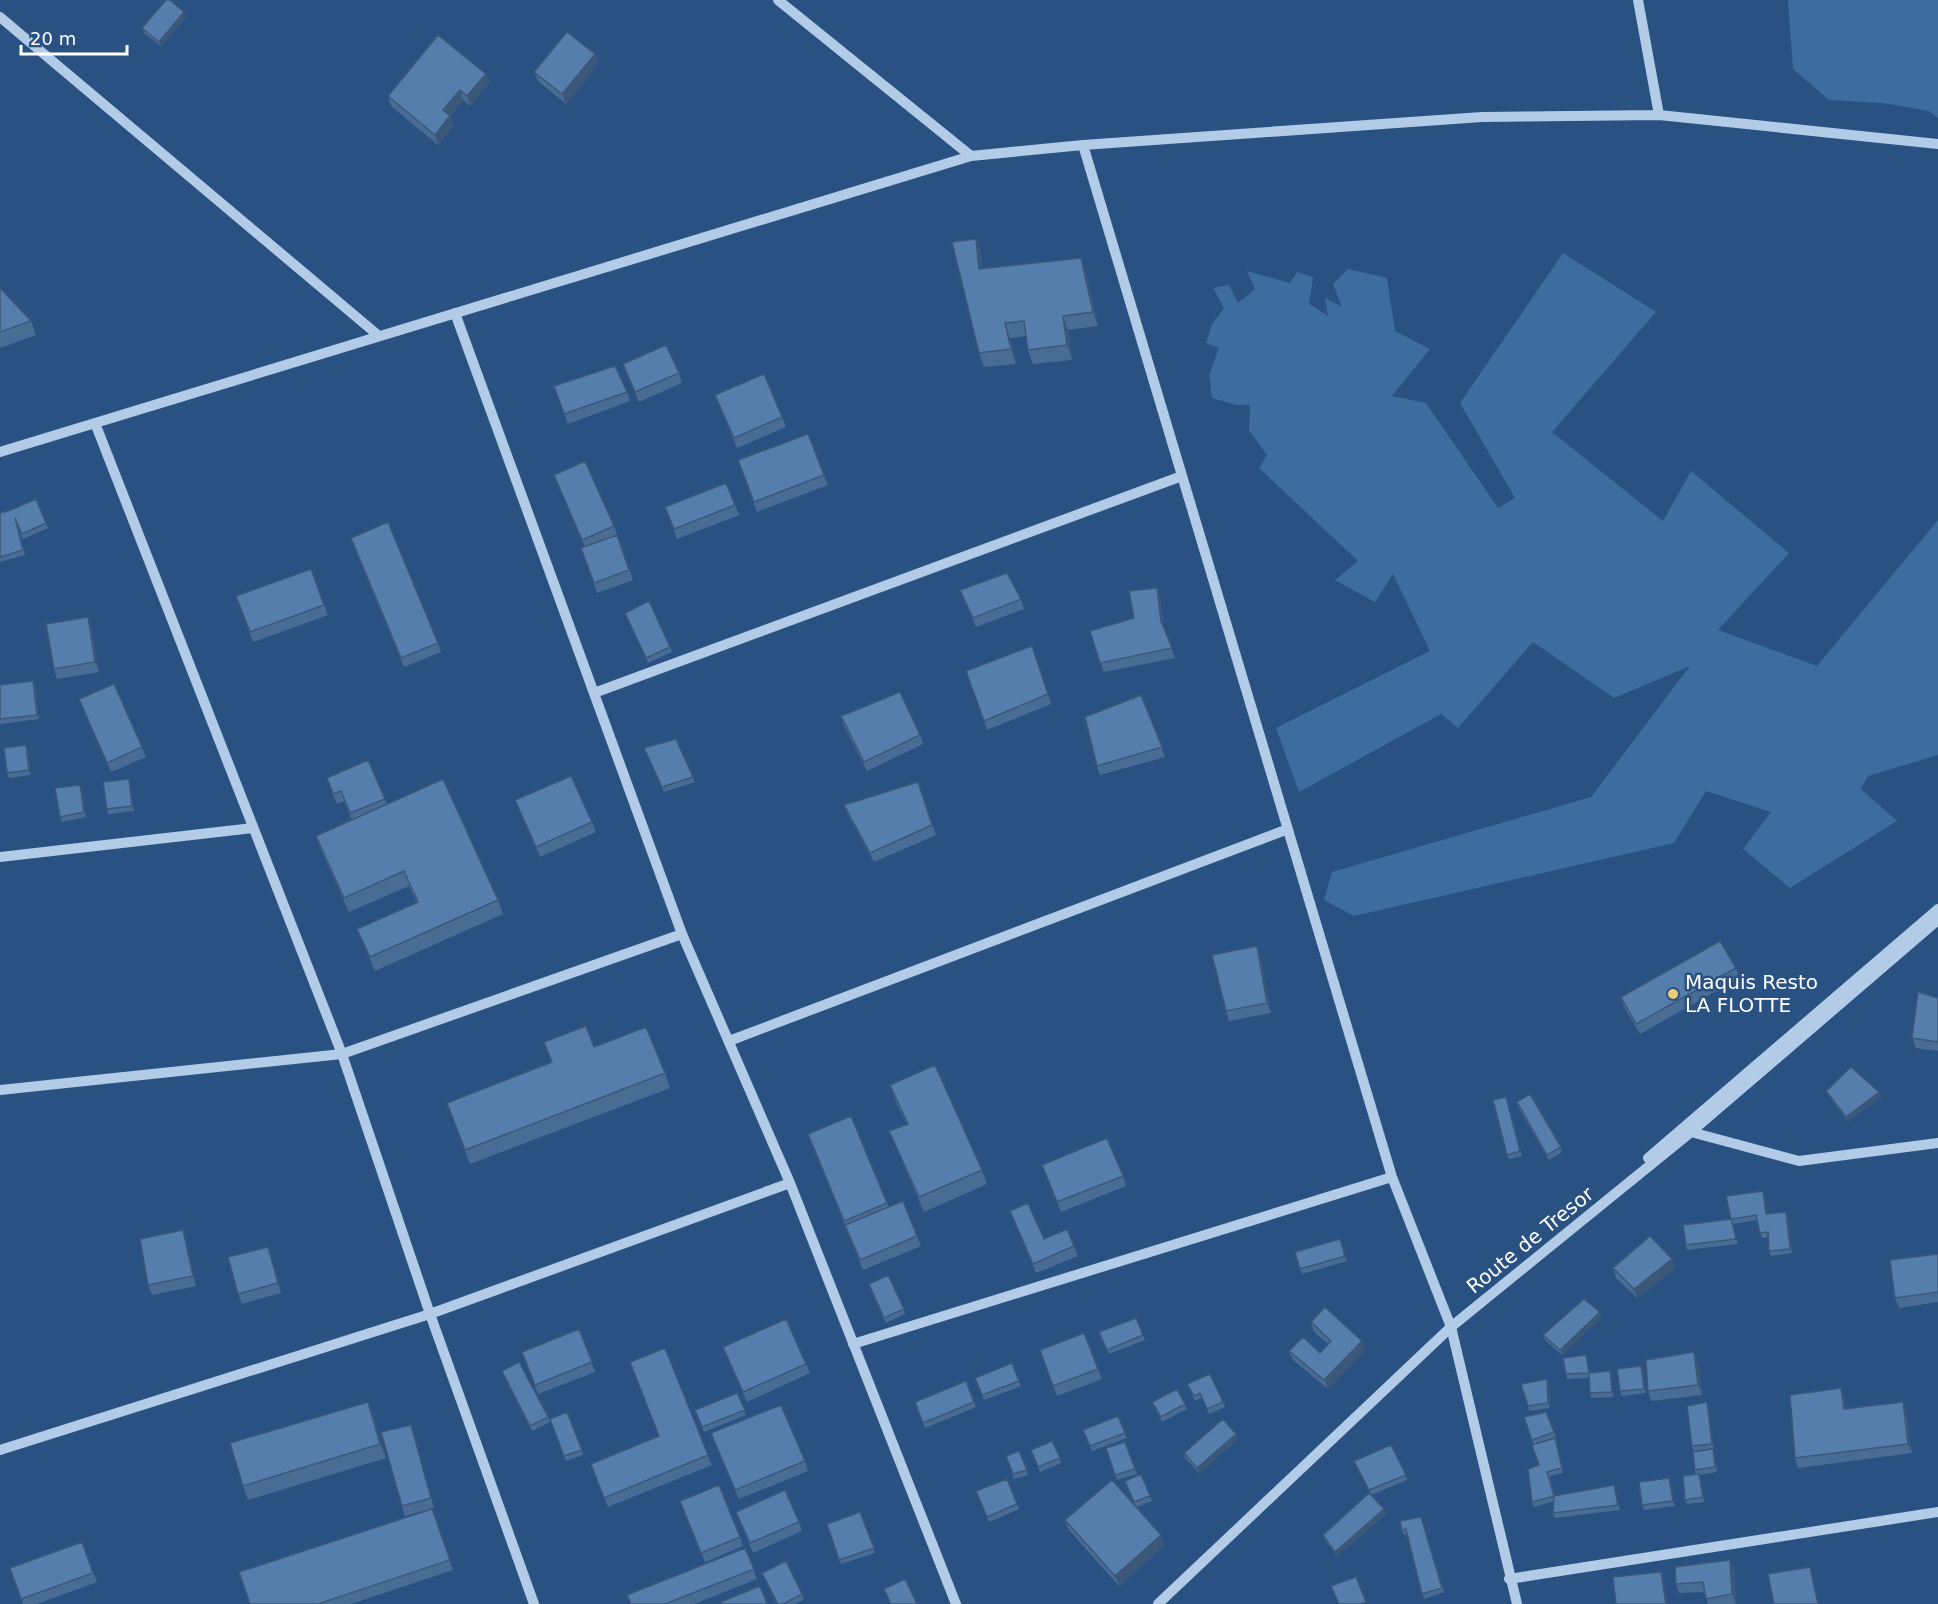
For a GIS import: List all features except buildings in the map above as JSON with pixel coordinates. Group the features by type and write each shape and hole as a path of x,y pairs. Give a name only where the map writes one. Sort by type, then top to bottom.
{"street":[{"path":"778,0 971,156"},
{"path":"1638,0 1659,115"},
{"path":"0,17 378,336"},
{"path":"0,452 971,156 1482,117 1659,115 1938,144"},
{"path":"1083,146 1392,1177 1451,1327 1517,1604"},
{"path":"455,313 682,934 790,1183 956,1604"},
{"path":"95,423 342,1054 430,1314 534,1604"},
{"path":"594,693 1182,476"},
{"path":"0,857 253,828"},
{"path":"729,1041 1288,829"},
{"path":"1451,1327 1938,909"},
{"name":"Route de Tresor","path":"1158,1604 1451,1327 1690,1132 1938,920"},
{"path":"0,1090 342,1054 682,934"},
{"path":"1690,1132 1799,1161 1938,1143"},
{"path":"853,1344 1392,1177"},
{"path":"0,1450 430,1314 790,1183"},
{"path":"1509,1578 1938,1512"}],"shaded area":[{"path":"1788,0 1938,0 1938,118 1929,111 1883,103 1829,100 1793,69"},
{"path":"1563,253 1656,312 1552,432 1663,521 1691,471 1789,553 1718,630 1817,666 1938,520 1938,755 1868,776 1861,789 1897,821 1790,888 1743,849 1771,812 1706,791 1674,843 1354,916 1324,900 1332,872 1591,797 1690,666 1614,698 1533,642 1458,728 1441,714 1299,792 1276,728 1430,651 1393,574 1375,602 1335,580 1358,561 1259,468 1267,455 1249,430 1250,405 1236,405 1212,398 1209,375 1219,348 1206,343 1212,324 1224,308 1213,288 1229,285 1238,303 1255,289 1247,271 1290,283 1297,272 1313,277 1309,304 1328,316 1325,298 1342,307 1333,284 1348,269 1387,278 1395,331 1430,349 1392,396 1426,403 1498,508 1515,498 1460,403"}],"place":[{"name":"Maquis Resto LA FLOTTE","path":"1673,994"}]}
